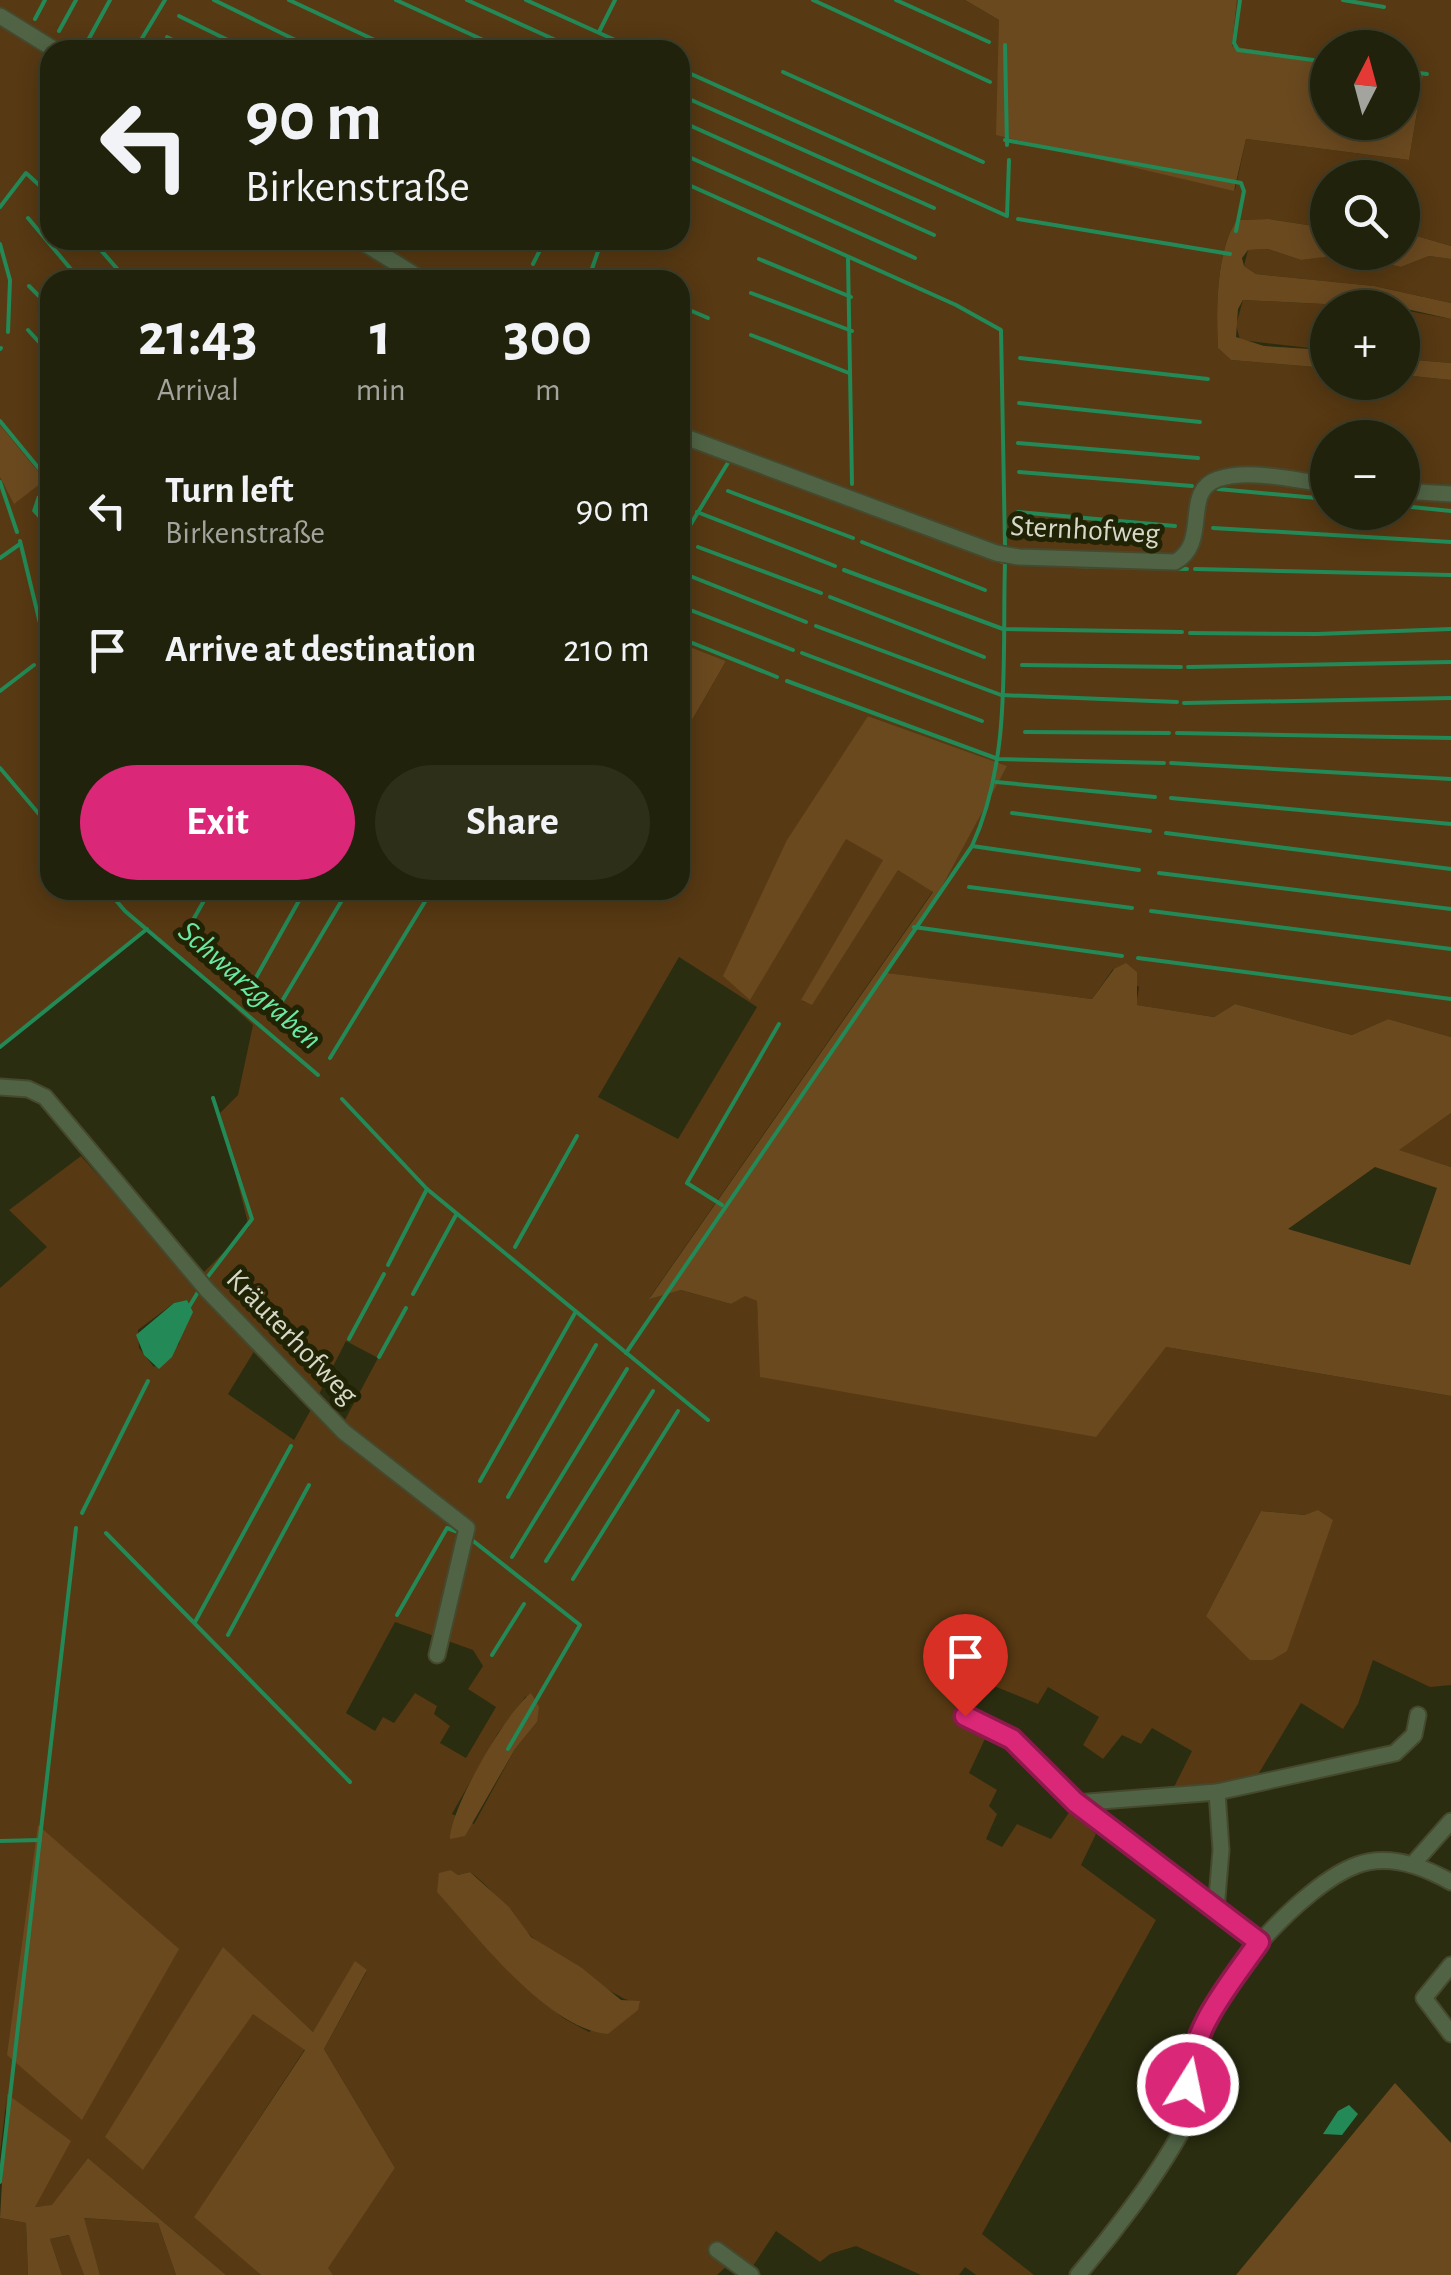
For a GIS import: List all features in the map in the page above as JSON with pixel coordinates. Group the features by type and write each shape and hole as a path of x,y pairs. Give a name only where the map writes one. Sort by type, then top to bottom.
{"street":[{"path":"0,16 40,41"},
{"path":"375,250 407,270"},
{"name":"Sternhofweg","path":"690,439 996,554 1019,558 1174,562 1188,555 1195,540 1202,490 1213,480 1231,476 1310,483"},
{"path":"1420,492 1451,494"},
{"name":"Kräuterhofweg","path":"0,1087 28,1089 45,1098 208,1290 344,1432 466,1528 436,1655"},
{"path":"1075,1802 1216,1792 1395,1752 1408,1746 1418,1715"},
{"path":"965,1716 992,1726 1029,1752 1075,1802 1259,1942"},
{"path":"1216,1792 1221,1850 1216,1910"},
{"path":"1413,1864 1451,1821"},
{"path":"1078,2275 1183,2128 1190,2057 1199,2030 1259,1942 1292,1910 1358,1864 1390,1860 1413,1864 1451,1882"},
{"path":"1451,1966 1424,1998 1451,2034"},
{"path":"717,2250 751,2275"}],"shaded area":[{"path":"0,0 965,0 999,20 1235,190 1246,139 1409,160 1310,160 1310,225 1269,219 1237,220 1221,264 1218,348 1231,360 1310,367 1310,400 1420,400 1420,377 1451,380 1451,1037 1388,1019 1352,1035 1235,1004 1214,1017 1136,1005 1139,987 1113,969 1092,999 886,973 938,894 1006,766 868,716 750,999 846,838 884,859 802,1001 812,1004 898,869 933,891 650,1297 681,1290 731,1304 745,1295 757,1301 761,1377 1166,1347 1451,1396 1451,1685 1430,1687 1373,1660 1358,1704 1343,1729 1301,1703 1259,1773 1249,1780 1173,1789 1192,1751 1152,1728 1141,1744 1122,1735 1103,1759 1083,1745 1099,1717 1048,1687 1038,1704 984,1682 971,1712 990,1728 969,1773 997,1790 989,1806 997,1814 986,1839 1002,1847 1017,1824 1051,1839 1070,1811 1096,1834 1081,1865 1156,1920 982,2234 1034,2275 976,2275 965,2267 959,2275 921,2275 856,2246 830,2254 820,2262 776,2231 751,2269 758,2275 738,2275 727,2266 717,2275 333,2275 327,2268 395,2168 324,2049 367,1971 313,2032 223,1948 143,2170 253,2013 305,2049 195,2216 261,2275 226,2275 88,2158 52,2206 34,2207 7,2095 0,2154 0,1288 47,1247 9,1210 81,1156 194,1282 249,1227 220,1113 238,1095 253,1025 149,929 0,1048","holes":["679,957 757,1007 678,1139 598,1097","187,1300 179,1344 154,1367 139,1348 138,1330 174,1303","261,1340 317,1398 346,1341 378,1358 339,1431 314,1404 294,1440 228,1394","1261,1511 1306,1515 1206,1616","395,1622 473,1650 483,1666 468,1689 496,1707 466,1758 440,1743 450,1726 434,1714 437,1706 415,1693 394,1723 383,1717 375,1731 346,1713","526,1696 537,1722 515,1749 474,1824 452,1814 498,1733","451,1870 458,1875 470,1872 537,1941 629,2000 589,2032 563,2018 524,1984 453,1909"]},
{"path":"965,0 1237,0 1232,46 1310,58 1310,140 1412,140 1409,160 1246,139 1234,191 996,135 999,20"},
{"path":"1237,0 1451,0 1451,246 1420,237 1420,160 1409,160 1412,140 1420,140 1420,30 1310,30 1310,58 1232,46"},
{"path":"1269,219 1310,225 1310,259 1301,260 1268,249 1248,250 1242,258 1244,266 1256,274 1392,290 1310,290 1310,303 1243,300 1238,309 1236,337 1264,346 1310,349 1310,367 1231,360 1218,348 1218,300 1221,264 1237,220"},
{"path":"1420,237 1451,246 1451,259 1429,256 1420,260"},
{"path":"1268,249 1301,260 1310,259 1310,270 1420,270 1420,260 1429,256 1451,259 1451,303 1420,296 1420,290 1256,274 1244,266 1248,250"},
{"path":"1420,296 1451,303 1451,319 1420,312"},
{"path":"1243,300 1310,303 1310,348 1240,340 1236,325"},
{"path":"1420,313 1451,319 1451,363 1420,360"},
{"path":"1420,360 1451,363 1451,380 1420,377"},
{"path":"0,425 40,474 40,484 14,504 0,477"},
{"path":"40,495 40,520 32,511"},
{"path":"690,647 726,661 690,724"},
{"path":"868,716 1007,766 938,894 887,973 1092,999 1114,969 1126,963 1137,972 1137,1005 1214,1017 1235,1004 1352,1035 1388,1019 1451,1037 1451,1113 1399,1150 1451,1167 1451,1396 1166,1347 1096,1437 760,1377 757,1301 745,1296 731,1304 681,1290 649,1299 933,892 898,870 812,1005 801,1000 883,860 846,839 750,1000 723,976 787,840","holes":["1375,1167 1437,1188 1410,1265 1288,1229"]},
{"path":"1451,1113 1451,1167 1398,1150"},
{"path":"187,1300 193,1312 172,1357 159,1369 144,1355 136,1335 174,1303"},
{"path":"1318,1510 1333,1520 1287,1651 1272,1660 1250,1660 1206,1616 1261,1511 1305,1515"},
{"path":"531,1693 539,1707 537,1722 515,1749 465,1836 450,1839 459,1806 481,1762 507,1720"},
{"path":"38,1825 179,1949 82,2120 7,2055"},
{"path":"451,1870 458,1875 470,1872 509,1907 531,1937 582,1968 621,2000 640,2001 638,2010 608,2034 561,2016 515,1978 437,1892 439,1873"},
{"path":"223,1947 313,2032 355,1961 367,1970 324,2049 395,2168 328,2268 333,2275 261,2275 194,2217 305,2050 253,2014 143,2170 105,2137"},
{"path":"1395,2083 1451,2143 1451,2275 1236,2275"},
{"path":"7,2094 71,2141 35,2207 52,2205 88,2158 226,2275 176,2275 158,2223 84,2218 100,2275 84,2275 69,2235 50,2239 62,2275 28,2275 26,2223 0,2218"},
{"path":"1349,2105 1358,2114 1342,2135 1323,2134 1338,2111"},
{"path":"0,2218 26,2223 28,2275 0,2275"},
{"path":"83,2218 158,2223 176,2275 100,2275"},
{"path":"70,2235 84,2275 62,2275 50,2239"}],"waterway":[{"path":"35,19 45,0"},
{"path":"59,31 76,0"},
{"path":"88,40 110,0"},
{"path":"141,40 165,0"},
{"path":"214,0 296,40"},
{"path":"289,0 375,40"},
{"path":"396,0 483,40"},
{"path":"467,0 556,40"},
{"path":"526,0 615,40"},
{"path":"599,32 615,0"},
{"path":"813,0 990,82"},
{"path":"896,0 989,42"},
{"path":"1240,0 1234,43 1238,50 1310,60"},
{"path":"1343,0 1384,7"},
{"path":"179,16 228,40"},
{"path":"167,37 173,40"},
{"path":"1005,45 1007,145"},
{"path":"783,72 983,162"},
{"path":"690,73 1007,216 1009,160"},
{"path":"1420,73 1427,74"},
{"path":"690,99 934,208"},
{"path":"690,125 934,235"},
{"path":"1005,140 1241,183 1244,191 1236,231"},
{"path":"690,157 915,258"},
{"path":"0,207 26,173 40,186"},
{"path":"690,185 956,305 1001,330 1008,549"},
{"path":"28,218 40,232"},
{"path":"1018,219 1230,254"},
{"name":"Schwarzgraben","path":"0,244 10,280 8,332"},
{"path":"55,250 72,270"},
{"path":"101,250 118,270"},
{"path":"533,264 540,250"},
{"path":"592,270 598,250"},
{"path":"759,259 851,297"},
{"path":"848,259 852,484"},
{"path":"29,286 40,297"},
{"path":"751,293 852,331"},
{"path":"690,310 708,318"},
{"path":"28,330 40,343"},
{"path":"751,335 849,373"},
{"path":"1020,358 1208,379"},
{"path":"1019,403 1200,422"},
{"path":"0,421 40,470"},
{"path":"1018,443 1198,458"},
{"path":"690,525 729,461"},
{"path":"1019,472 1192,486"},
{"name":"Schwarzgraben","path":"0,482 17,532"},
{"path":"1218,489 1310,497"},
{"path":"728,491 853,538"},
{"path":"1420,508 1451,511"},
{"path":"697,512 835,566"},
{"path":"1018,512 1175,526"},
{"path":"1213,528 1451,542"},
{"path":"941,540 1003,562"},
{"name":"Schwarzgraben","path":"20,541 40,623"},
{"path":"862,542 985,590"},
{"path":"0,558 20,544"},
{"path":"698,547 821,593"},
{"path":"626,1353 972,846 985,813 999,743 1005,563"},
{"path":"1072,566 1187,569"},
{"path":"1195,569 1451,575"},
{"path":"844,570 1003,629 1182,632"},
{"path":"690,576 806,622"},
{"path":"830,597 984,657"},
{"path":"690,610 793,650"},
{"path":"816,626 1001,695 1177,702"},
{"path":"1190,633 1451,629"},
{"path":"690,642 777,677"},
{"path":"802,653 982,721"},
{"path":"1188,667 1451,662"},
{"path":"0,691 34,665"},
{"path":"1022,665 1181,667"},
{"path":"787,681 998,759 1164,763"},
{"path":"1184,703 1451,698"},
{"path":"1025,732 1169,733"},
{"path":"1177,733 1451,738"},
{"path":"1171,763 1451,779"},
{"path":"0,768 40,815"},
{"path":"996,782 1155,797"},
{"path":"1171,798 1451,824"},
{"path":"1012,813 1150,831"},
{"path":"1166,833 1451,869"},
{"path":"972,846 1139,870"},
{"path":"1159,873 1451,909"},
{"path":"969,887 1132,908"},
{"name":"Schwarzgraben","path":"116,900 318,1075"},
{"path":"184,936 204,900"},
{"path":"249,990 299,900"},
{"path":"275,1013 342,900"},
{"path":"330,1058 426,900"},
{"path":"1151,911 1451,949"},
{"path":"914,927 1122,956"},
{"path":"0,1047 147,929"},
{"path":"1138,958 1451,999"},
{"path":"722,1205 687,1183 779,1024"},
{"path":"206,1279 252,1219 213,1098"},
{"path":"342,1099 427,1189 708,1420"},
{"path":"515,1247 577,1136"},
{"path":"388,1265 427,1189"},
{"path":"413,1294 456,1215"},
{"path":"349,1339 384,1274"},
{"path":"189,1307 198,1292"},
{"path":"379,1357 406,1308"},
{"path":"480,1481 575,1313"},
{"path":"508,1497 596,1345"},
{"path":"512,1557 627,1369"},
{"path":"82,1513 148,1381"},
{"path":"546,1561 653,1391"},
{"path":"573,1579 678,1411"},
{"path":"195,1622 291,1446"},
{"path":"228,1635 309,1485"},
{"path":"0,2182 76,1528"},
{"path":"397,1615 447,1528 458,1532"},
{"path":"106,1533 350,1782"},
{"path":"472,1540 580,1625 508,1749"},
{"path":"492,1655 524,1604"},
{"path":"0,1841 40,1840"}],"route":[{"path":"965,1716 992,1726 1029,1752 1075,1802 1259,1942 1199,2030 1190,2057 1188,2085"}]}
